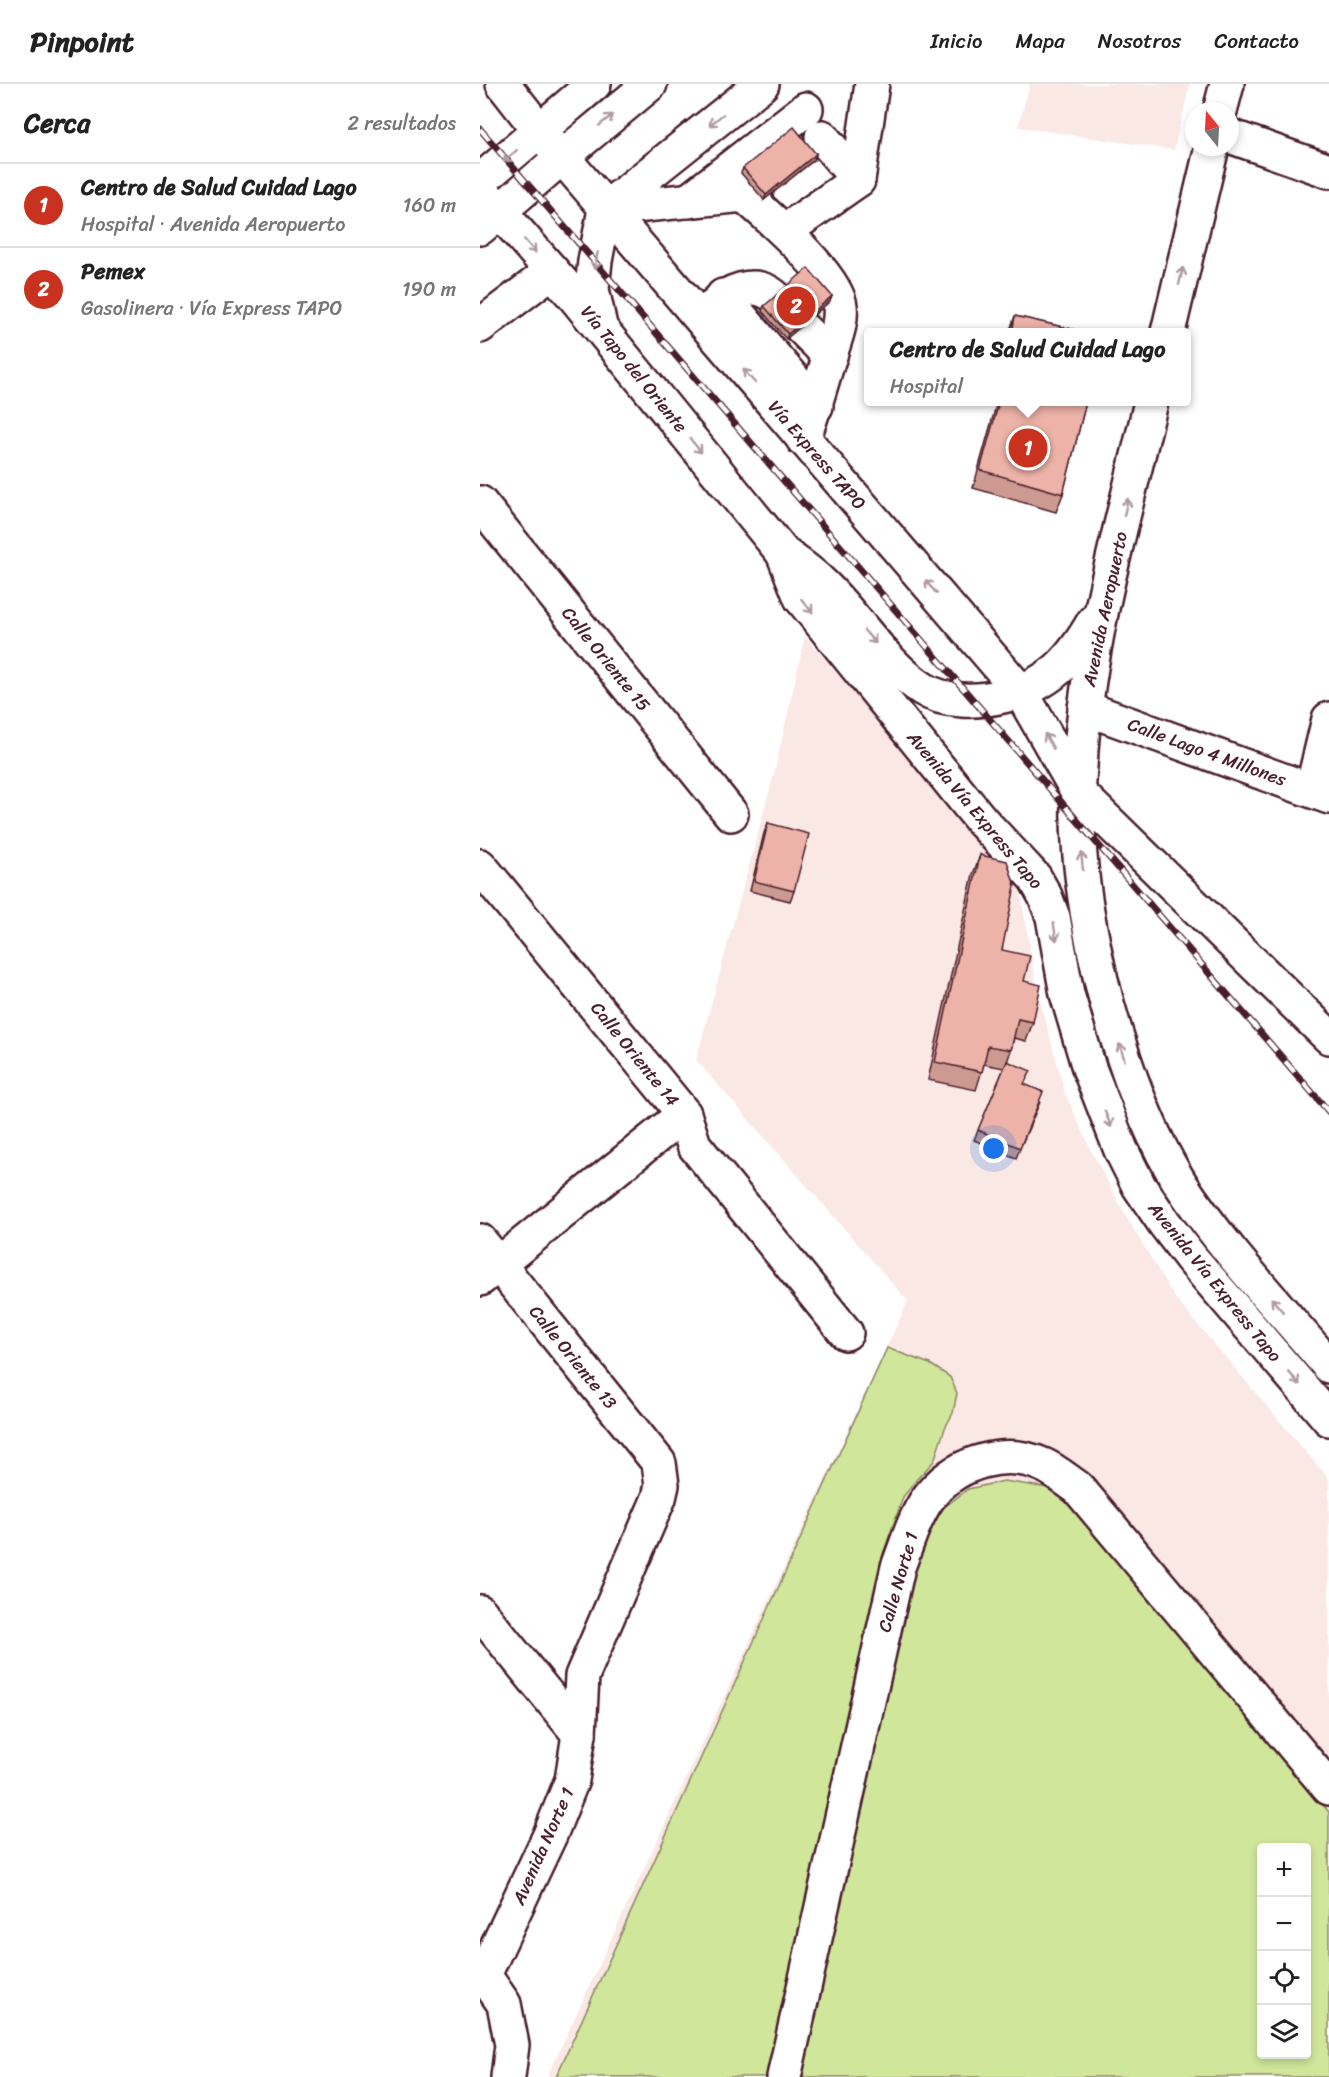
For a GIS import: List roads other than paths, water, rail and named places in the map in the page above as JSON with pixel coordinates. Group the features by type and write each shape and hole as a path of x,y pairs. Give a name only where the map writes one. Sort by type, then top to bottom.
{"main road":[{"name":"Vía Express TAPO","path":"503,84 605,208 1021,692 1078,806"},
{"path":"480,181 594,84"},
{"path":"487,210 562,157 650,84"},
{"path":"602,330 592,289 605,208 762,84"},
{"path":"785,231 858,180 872,84"},
{"path":"1222,102 1227,84"},
{"path":"688,201 804,97 814,143 858,180"},
{"path":"1239,139 1329,171"},
{"path":"1169,328 1210,156"},
{"path":"605,208 688,201 750,192 834,286 840,304 840,321 816,406 803,439"},
{"name":"Vía Tapo del Oriente","path":"487,210 552,271 783,553"},
{"path":"480,326 552,271"},
{"path":"700,319 723,296 740,289 755,288 771,293 777,299"},
{"path":"723,296 816,406"},
{"path":"800,326 830,356"},
{"name":"Avenida Aeropuerto","path":"1078,806 1084,708 1102,606 1150,406"},
{"name":"Calle Oriente 15","path":"480,503 731,814"},
{"path":"783,553 820,581 901,671 923,690 945,698 994,698 1021,692 1052,675 1067,662 1079,646 1102,606"},
{"name":"Avenida Vía Express Tapo","path":"783,553 801,598 981,820 1035,878 1046,896 1053,918 1067,994 1089,1068 1121,1150 1139,1186 1191,1258 1329,1419"},
{"name":"Calle Lago 4 Millones","path":"1084,708 1320,794"},
{"path":"1320,794 1329,719"},
{"path":"1078,806 1329,1037"},
{"name":"Avenida Vía Express Tapo","path":"1078,806 1084,884 1094,946 1107,1007 1138,1101 1180,1182 1193,1201 1242,1263 1329,1365"},
{"name":"Calle Oriente 14","path":"480,866 684,1114 694,1145 846,1333"},
{"path":"486,1262 684,1114"},
{"name":"Calle Oriente 13","path":"486,1262 652,1454 662,1475"},
{"name":"Calle Norte 1","path":"784,2077 898,1567 914,1525 932,1492 954,1474 980,1461 1004,1456 1042,1464 1078,1488 1329,1788"},
{"name":"Avenida Norte 1","path":"508,2077 512,2045 504,2004 482,1973 550,1835 573,1780 579,1734 582,1676 659,1498 662,1475"},
{"path":"480,1612 579,1734"}],"railway":[{"path":"480,129 1329,1112"}],"place":[{"name":"Pemex","path":"796,306"},
{"name":"Centro de Salud Cuidad Lago","path":"1028,448"}]}
